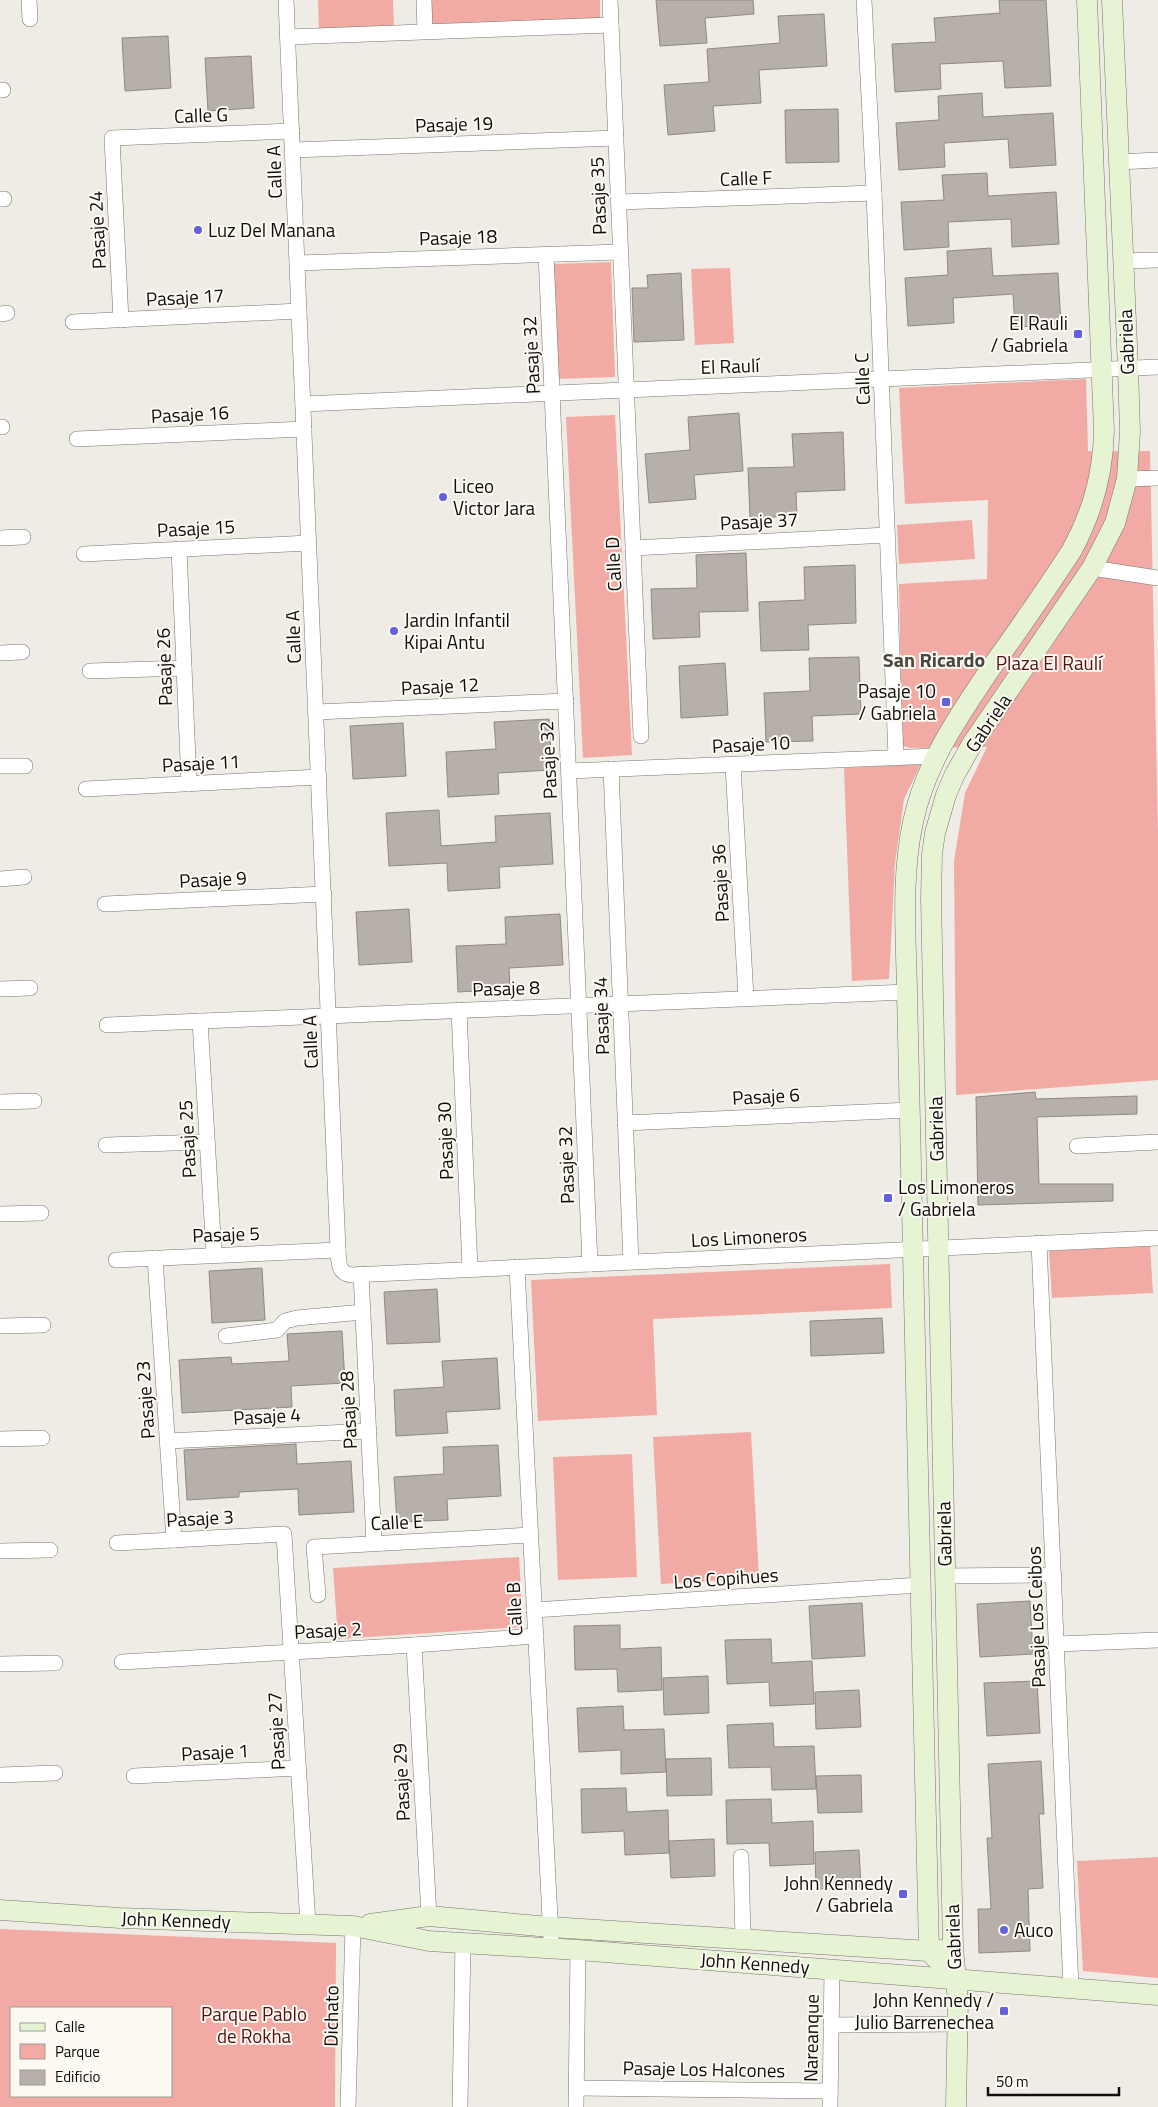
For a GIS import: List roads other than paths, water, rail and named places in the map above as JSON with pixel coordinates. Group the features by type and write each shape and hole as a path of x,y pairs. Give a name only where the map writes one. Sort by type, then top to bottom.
{"street":[{"path":"29,0 30,19"},
{"name":"Calle A","path":"286,0 338,1250 342,1272"},
{"path":"424,0 426,31"},
{"name":"Pasaje 35","path":"610,0 626,390"},
{"name":"Calle C","path":"864,0 882,379 896,757"},
{"name":"Gabriela","path":"956,1979 929,1951 907,992 906,863 913,820 924,784 936,756 961,712 1054,578 1083,530 1094,501 1102,468 1104,430 1087,0"},
{"name":"Gabriela","path":"956,1979 953,1948 930,898 932,854 935,833 946,795 964,758 1092,568 1115,523 1127,479 1130,440 1128,368 1112,0"},
{"path":"288,37 611,25"},
{"name":"Calle G","path":"112,138 292,131"},
{"name":"Pasaje 24","path":"112,138 121,320"},
{"name":"Pasaje 19","path":"293,150 616,138"},
{"path":"1119,162 1158,160"},
{"name":"Calle F","path":"619,202 874,193"},
{"name":"Pasaje 18","path":"298,263 620,252"},
{"name":"Pasaje 32","path":"546,254 590,1264"},
{"path":"1123,261 1158,260"},
{"name":"Pasaje 17","path":"72,322 299,311"},
{"name":"El Raulí","path":"303,404 1158,367"},
{"name":"Calle D","path":"626,390 641,736"},
{"name":"Pasaje 16","path":"77,439 304,429"},
{"path":"1127,479 1158,478"},
{"name":"Pasaje 37","path":"633,548 887,535"},
{"path":"0,538 23,537"},
{"name":"Pasaje 15","path":"84,554 309,543"},
{"name":"Pasaje 26","path":"179,549 189,784"},
{"path":"1092,568 1158,578"},
{"path":"0,653 22,652"},
{"path":"90,671 184,668"},
{"name":"Pasaje 12","path":"316,712 566,701"},
{"name":"Pasaje 10","path":"569,770 936,756"},
{"name":"Pasaje 36","path":"733,765 746,998"},
{"path":"0,766 25,766"},
{"name":"Pasaje 34","path":"610,769 631,1262"},
{"name":"Pasaje 11","path":"86,789 319,777"},
{"path":"0,879 24,878"},
{"name":"Pasaje 9","path":"105,904 324,894"},
{"path":"0,989 30,988"},
{"name":"Pasaje 8","path":"107,1025 907,992"},
{"name":"Pasaje 30","path":"459,1010 470,1269"},
{"name":"Pasaje 25","path":"200,1021 214,1254"},
{"path":"0,1102 34,1101"},
{"name":"Pasaje 6","path":"625,1123 910,1110"},
{"path":"106,1145 207,1142"},
{"path":"1077,1146 1158,1142"},
{"path":"0,1214 41,1213"},
{"name":"Los Limoneros","path":"342,1272 346,1274 361,1274 1158,1238"},
{"name":"Pasaje Los Ceibos","path":"1040,1244 1071,1988"},
{"name":"Pasaje 5","path":"116,1260 214,1254 338,1250"},
{"name":"Pasaje 23","path":"155,1258 174,1540"},
{"name":"Calle B","path":"517,1267 551,1948"},
{"name":"Pasaje 28","path":"361,1274 374,1543"},
{"path":"226,1336 277,1330 285,1321 297,1318 363,1312"},
{"path":"0,1326 43,1325"},
{"name":"Pasaje 4","path":"168,1440 369,1431"},
{"path":"0,1439 42,1438"},
{"name":"Pasaje 3","path":"117,1543 284,1534"},
{"name":"Pasaje 27","path":"284,1534 308,1924"},
{"name":"Calle E","path":"318,1595 314,1547 530,1535"},
{"path":"0,1551 50,1550"},
{"path":"945,1576 1054,1574"},
{"name":"Los Copihues","path":"534,1610 920,1585"},
{"name":"Pasaje 2","path":"122,1662 536,1636"},
{"path":"1057,1644 1158,1640"},
{"name":"Pasaje 29","path":"414,1645 428,1916"},
{"path":"0,1664 55,1663"},
{"name":"Pasaje 1","path":"134,1776 298,1768"},
{"path":"0,1775 55,1772"},
{"path":"741,1857 743,1939"},
{"name":"John Kennedy","path":"0,1910 120,1918 353,1926 429,1941 578,1950 1158,1995"},
{"name":"John Kennedy","path":"353,1926 428,1916 550,1927 929,1951 953,1948"},
{"name":"Dichato","path":"348,2107 353,1926"},
{"path":"460,2107 463,1942"},
{"path":"576,2107 578,1950"},
{"name":"Nareanque","path":"830,2107 832,1969"},
{"path":"956,1979 958,2024 956,2107"},
{"path":"831,2025 958,2024"},
{"name":"Pasaje Los Halcones","path":"577,2088 830,2091"}],"place":[{"name":"Luz Del Manana","path":"198,230"},
{"name":"El Rauli / Gabriela","path":"1078,334"},
{"name":"Liceo Victor Jara","path":"443,497"},
{"name":"Jardin Infantil Kipai Antu","path":"394,631"},
{"name":"Pasaje 10 / Gabriela","path":"946,702"},
{"name":"Los Limoneros / Gabriela","path":"888,1198"},
{"name":"John Kennedy / Gabriela","path":"903,1894"},
{"name":"Auco","path":"1004,1930"},
{"name":"John Kennedy / Julio Barrenechea","path":"1004,2011"}],"district":[{"name":"San Ricardo","path":"934,660"}],"park label":[{"name":"Plaza El Raulí","path":"1049,663"},
{"name":"Parque Pablo de Rokha","path":"254,2025"}]}
